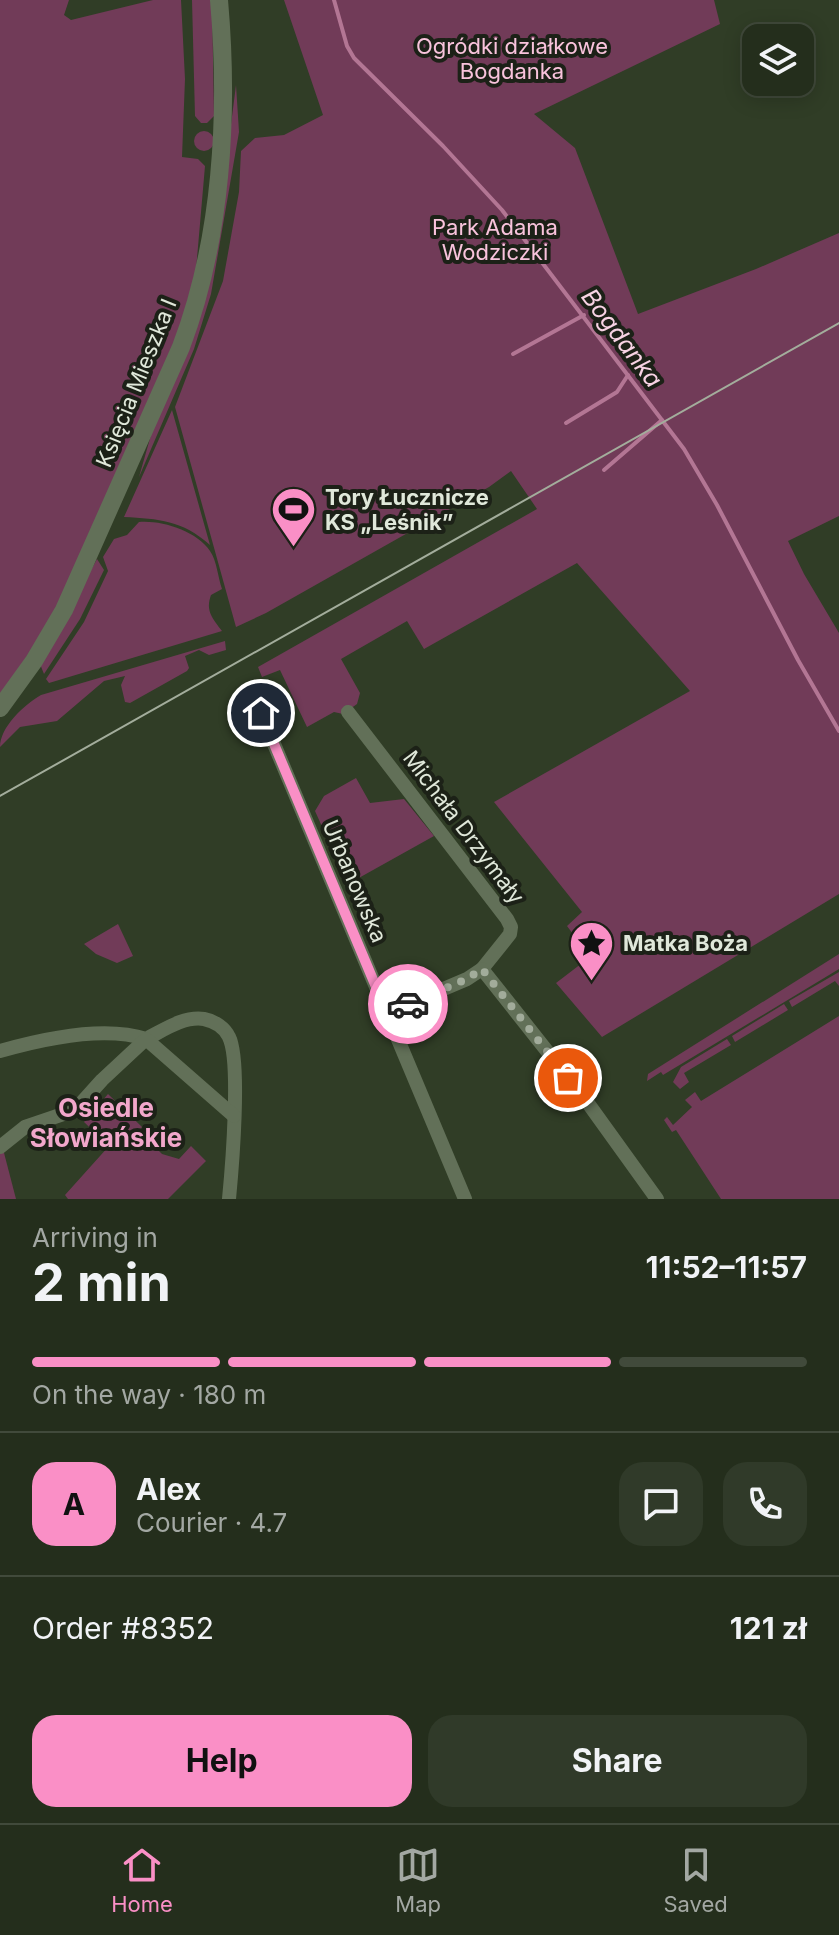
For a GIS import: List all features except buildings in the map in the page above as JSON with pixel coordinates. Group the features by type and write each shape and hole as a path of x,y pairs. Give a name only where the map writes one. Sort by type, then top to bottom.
{"street":[{"name":"Księcia Mieszka I","path":"0,708 34,661 64,610 187,328 205,260 217,182 222,75 219,0"},
{"name":"Michała Drzymały","path":"348,712 511,927 510,934 482,969 467,979 387,1013"},
{"name":"Urbanowska","path":"261,713 465,1199"},
{"path":"482,969 585,1099 657,1199"},
{"path":"0,1147 25,1127 75,1110 146,1039 190,1020 210,1021 223,1029 231,1041 233,1052 234,1116 229,1199"},
{"path":"0,1051 40,1040 126,1032 146,1039 234,1116"}],"green space":[{"path":"0,0 69,0 64,15 71,20 153,0 181,0 185,79 182,157 198,159 205,166 196,270 179,332 55,613 0,698"},
{"path":"192,0 212,0 214,116 207,123 201,123 195,116"},
{"path":"284,0 714,0 720,24 534,114 575,148 638,314 839,233 839,516 788,541 839,633 839,894 602,1037 556,983 590,957 567,926 582,912 494,802 690,691 577,563 424,649 407,621 341,659 360,693 357,704 343,714 334,712 307,727 280,670 262,677 258,667 537,509 511,471 489,487 236,627 175,407 223,281 239,192 241,151 255,138 284,135 323,115"},
{"path":"236,85 239,132 211,294 194,349 139,477 224,180"},
{"path":"204,131 211,134 214,141 211,148 204,151 197,148 194,141 197,134"},
{"path":"172,410 210,545 190,530 170,522 124,517"},
{"path":"139,522 178,528 197,538 210,551 222,589 211,595 209,610 222,631 49,683 46,679 84,622 108,571 103,557 114,539 127,535"},
{"path":"97,559 104,570 80,619 44,674 40,664"},
{"path":"225,641 226,650 209,655 199,650 185,656 187,671 130,703 125,702 121,685 125,676 104,681 57,721 20,727 0,747 8,724 41,695"},
{"path":"356,778 370,803 404,799 434,836 348,884 315,811 324,796"},
{"path":"118,924 133,956 117,963 96,954 84,944"},
{"path":"839,954 839,969 663,1075 661,1072 647,1081 648,1074"},
{"path":"839,972 839,986 835,981 792,1007 789,1001"},
{"path":"784,1004 788,1010 735,1042 732,1036"},
{"path":"839,1016 839,1199 721,1199 676,1130 672,1132 664,1120 667,1117 673,1125 692,1107 685,1100 695,1092 701,1101"},
{"path":"727,1039 731,1045 684,1073 689,1082 680,1089 673,1082 681,1067"},
{"path":"108,1094 142,1127 139,1131 162,1154 179,1159 191,1146 206,1161 168,1199 68,1199 65,1195 109,1146 84,1122"},
{"path":"0,1149 3,1149 16,1199 0,1199"}],"waterway":[{"name":"Bogdanka","path":"334,0 347,46 354,58 502,210 684,449 839,731"},
{"path":"513,354 584,315"},
{"path":"566,423 617,392 628,375"},
{"path":"604,470 662,420"}],"tram line":[{"path":"0,796 839,323"}],"way so far":[{"path":"408,1004 467,979 482,969 568,1078"}],"place":[{"name":"Tory Łucznicze KS „Leśnik”","path":"294,549"},
{"name":"Matka Boża","path":"592,982"}],"district":[{"name":"Osiedle Słowiańskie","path":"106,1122"}],"route":[{"path":"261,713 387,1013 408,1004"}],"park label":[{"name":"Ogródki działkowe Bogdanka","path":"512,58"},
{"name":"Park Adama Wodziczki","path":"495,240"}]}
